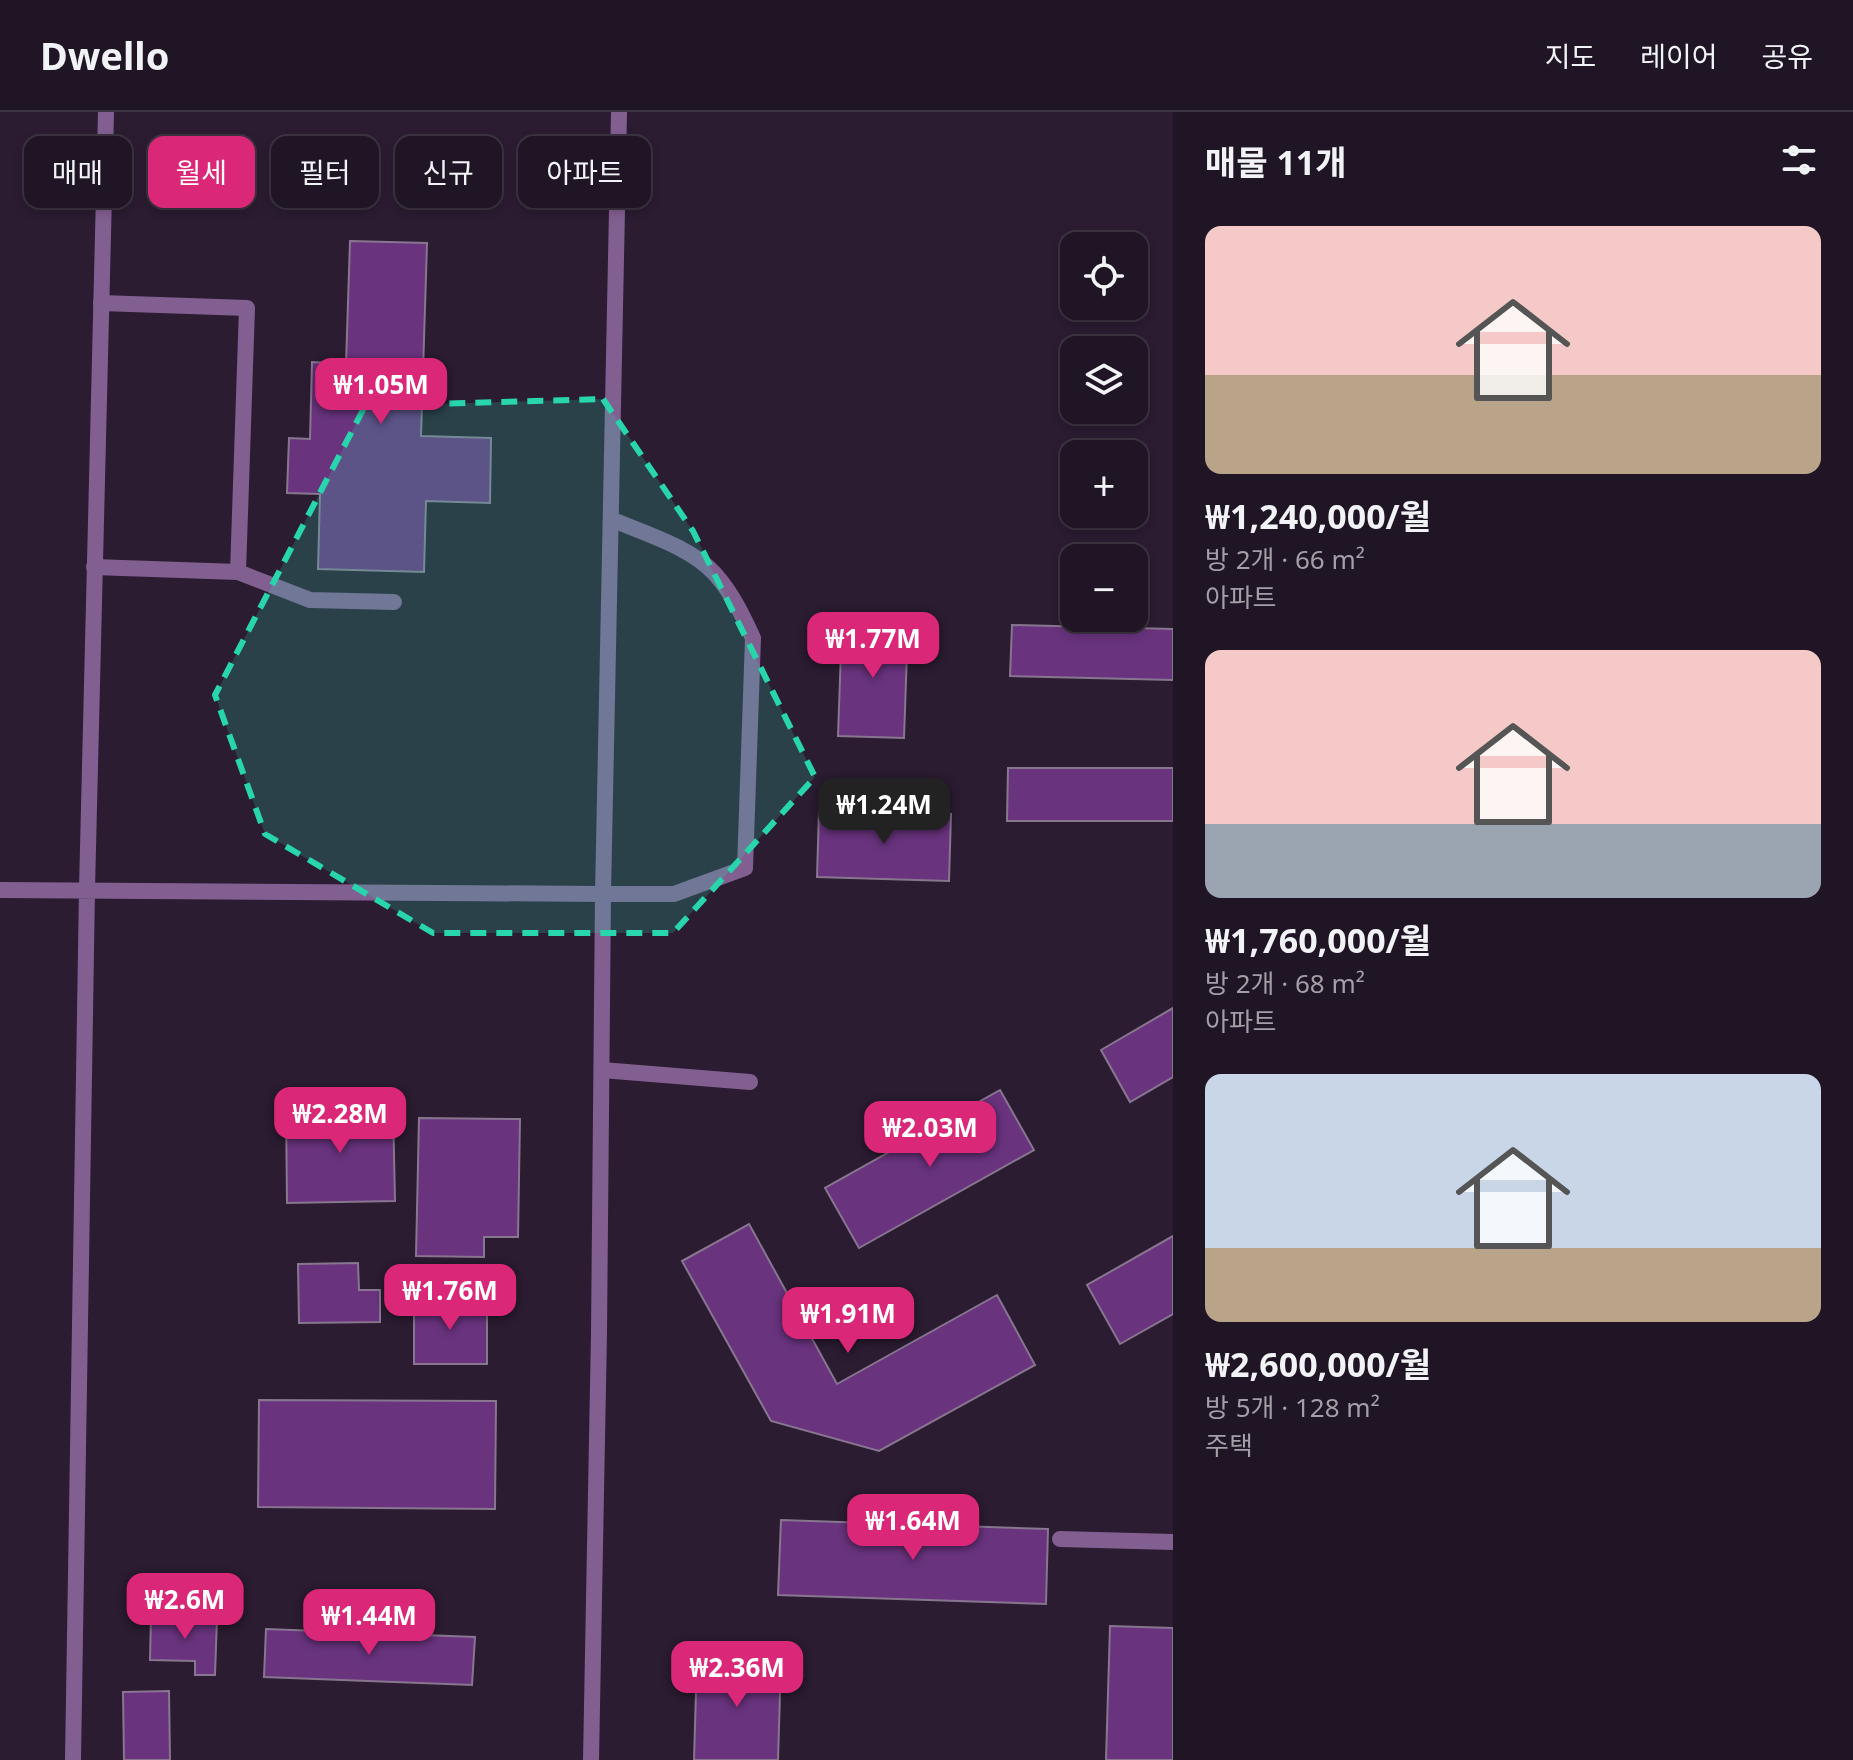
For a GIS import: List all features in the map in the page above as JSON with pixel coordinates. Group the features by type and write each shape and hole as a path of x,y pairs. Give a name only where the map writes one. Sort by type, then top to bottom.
{"street":[{"path":"73,1760 87,889 106,112"},
{"path":"591,1760 603,894 619,112"},
{"path":"101,303 247,308 238,572"},
{"path":"0,890 674,894 745,868 753,638 740,609 714,573 687,553 611,519"},
{"path":"94,567 238,572 310,600 394,602"},
{"path":"602,1070 750,1082"},
{"path":"1060,1539 1173,1542"}],"highlighted area":[{"path":"603,399 693,531 815,777 673,933 433,933 265,834 215,695 365,406"}],"building":[{"path":"350,241 427,243 421,436 491,438 490,503 426,501 424,572 318,569 320,494 287,493 289,438 310,439 312,362 346,364"},
{"path":"842,622 908,624 904,738 838,736"},
{"path":"1012,625 1060,626 1060,632 1173,629 1173,680 1010,676"},
{"path":"1008,768 1173,768 1173,821 1007,821"},
{"path":"819,810 951,814 949,881 817,877"},
{"path":"1173,1008 1173,1077 1130,1102 1101,1050"},
{"path":"1000,1090 1034,1150 859,1248 825,1188"},
{"path":"393,1107 395,1201 287,1203 286,1109"},
{"path":"419,1118 520,1119 518,1237 484,1237 484,1257 416,1256"},
{"path":"749,1224 837,1384 997,1295 1035,1365 879,1451 771,1421 682,1261"},
{"path":"1173,1236 1173,1314 1120,1344 1087,1285"},
{"path":"358,1263 359,1290 380,1290 380,1322 299,1323 298,1264"},
{"path":"414,1301 487,1301 487,1364 414,1364"},
{"path":"259,1400 496,1401 495,1509 258,1507"},
{"path":"781,1520 1048,1529 1046,1604 778,1595"},
{"path":"151,1616 217,1618 215,1675 195,1675 195,1661 150,1660"},
{"path":"1110,1626 1173,1628 1173,1760 1106,1760"},
{"path":"266,1629 475,1637 472,1685 264,1677"},
{"path":"697,1658 781,1660 778,1760 694,1760"},
{"path":"169,1691 170,1760 124,1760 123,1692"}]}
